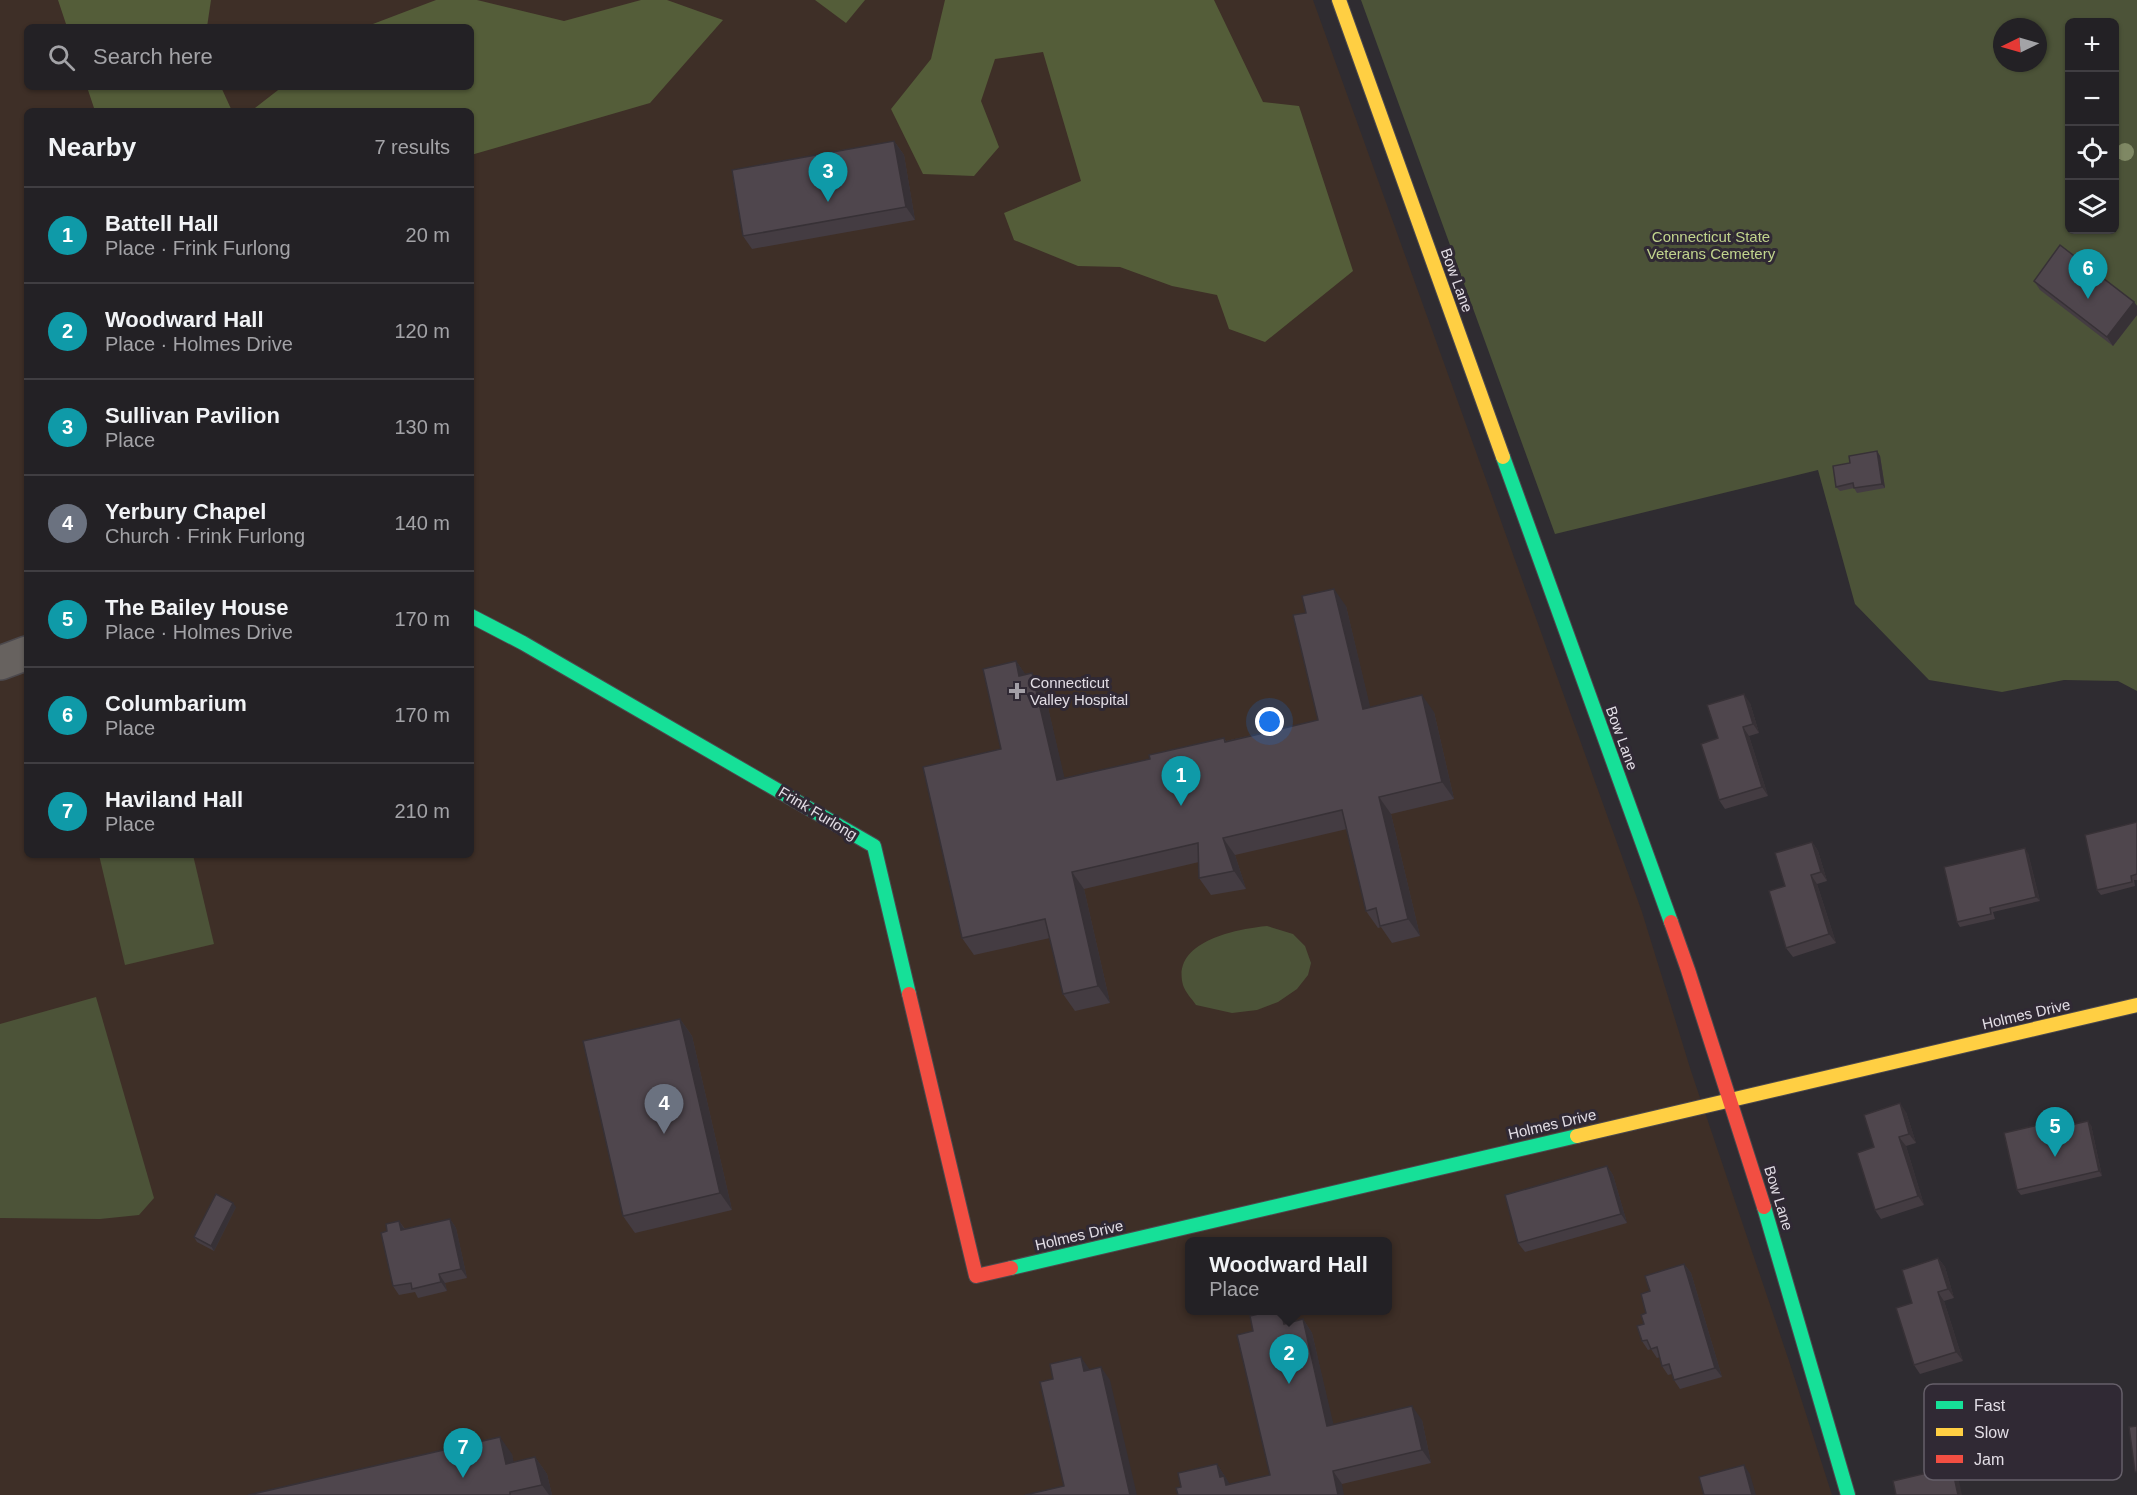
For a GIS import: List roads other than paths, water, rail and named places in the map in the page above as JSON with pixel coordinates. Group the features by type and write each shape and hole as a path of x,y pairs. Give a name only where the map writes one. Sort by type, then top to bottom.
{"street":[{"name":"Bow Lane","path":"1339,0 1688,970 1809,1356 1848,1495"},
{"name":"Frink Furlong","path":"474,618 533,649 874,846 976,1276"},
{"path":"0,663 24,654"},
{"name":"Holmes Drive","path":"976,1276 2137,1005"}],"place":[{"name":"Sullivan Pavilion","path":"828,202"},
{"name":"Columbarium","path":"2088,299"},
{"name":"Connecticut Valley Hospital","path":"1017,691"},
{"name":"Battell Hall","path":"1181,806"},
{"name":"Yerbury Chapel","path":"664,1134"},
{"name":"The Bailey House","path":"2055,1157"},
{"name":"Woodward Hall","path":"1289,1384"},
{"name":"Haviland Hall","path":"463,1478"}],"park label":[{"name":"Connecticut State Veterans Cemetery","path":"1711,244"}]}
